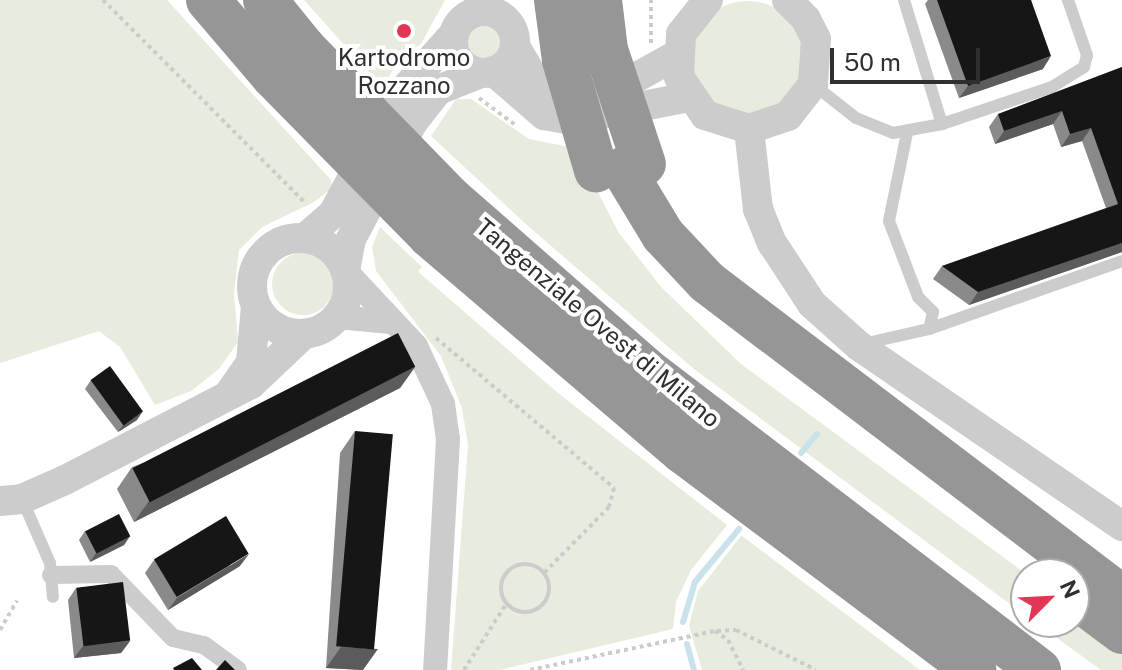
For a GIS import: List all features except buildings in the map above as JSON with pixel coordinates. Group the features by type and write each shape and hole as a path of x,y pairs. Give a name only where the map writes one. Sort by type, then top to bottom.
{"highway":[{"name":"Tangenziale Ovest di Milano","path":"208,0 289,62 645,369 1039,670"},
{"name":"Tangenziale Ovest di Milano","path":"265,0 289,62 430,236 683,452 968,666"},
{"path":"556,0 585,56 621,168 617,210 668,280 751,353 1024,558"},
{"path":"578,0 585,56"},
{"path":"585,56 600,0"},
{"path":"621,168 699,251 761,324 1122,597"},
{"path":"1090,608 1122,632"}],"street":[{"path":"708,0 690,16 677,55 689,97 715,120 749,129 788,116 813,84 816,39 806,19 787,0"},
{"path":"227,396 251,362 256,306 254,273 261,258 288,239 315,229 394,101 454,34 465,17 485,5 508,21 515,46 540,89 558,97 606,94 677,55"},
{"path":"454,34 462,64 487,72 544,115 572,120 689,97"},
{"path":"337,317 347,295 345,270 351,239 413,122 438,90 508,63 515,46"},
{"path":"749,129 751,178 772,243 812,304 856,344 1122,526"},
{"path":"315,229 345,270 416,346 432,371 448,439 435,670"},
{"path":"256,306 276,327 304,334"},
{"path":"11,500 227,396 269,372 304,334 337,317 391,322"},
{"path":"51,575 111,574 173,638 204,645 238,670"}],"lane":[{"path":"904,0 942,124"},
{"path":"813,84 856,118 907,133 942,124 1052,87 1084,67 1087,55 1068,0"},
{"path":"907,133 889,221 918,297 933,312 929,329"},
{"path":"856,344 929,329 1122,261"},
{"path":"11,500 51,575 53,597"}],"path":[{"path":"103,0 315,229"},
{"path":"429,331 614,488 609,507 544,573"},
{"path":"464,670 506,604 501,584 506,572 531,564 544,573 549,594 542,606 528,613 506,604"},
{"path":"0,630 17,600"},
{"path":"530,670 715,631 736,630 816,670"},
{"path":"715,631 728,640 743,670"}],"shaded area":[{"path":"0,0 167,0 331,180 332,188 314,202 262,227 239,250 234,293 238,342 219,369 191,391 155,405 120,347 99,331 0,363"},
{"path":"304,0 445,0 421,44 401,58 382,87"},
{"path":"748,1 770,6 788,18 800,36 805,58 800,80 788,98 770,110 748,115 726,110 708,98 696,80 691,58 696,36 708,18 726,6"},
{"path":"485,22 499,27 504,41 499,55 485,60 471,55 466,41 471,27"},
{"path":"456,99 471,99 529,139 575,148 619,233 662,288 741,364 1010,562 1010,604 694,369 528,226 431,136"},
{"path":"380,227 422,267 418,271 423,276 558,393 727,525 691,570 676,602 673,629 500,670 451,670 468,445 462,408 441,356 376,271 372,247"},
{"path":"297,253 309,253 325,262 332,272 332,296 325,306 309,315 297,315 277,301 272,290 272,278 286,258"},
{"path":"741,536 920,670 702,670 689,626 698,591"},
{"path":"1090,630 1122,645 1122,670 1101,670 1057,638 1090,638"}],"waterway":[{"path":"801,453 817,434"},
{"path":"683,622 695,582 739,529"},
{"path":"687,644 694,670"}],"place":[{"name":"Kartodromo Rozzano","path":"404,31"}]}
